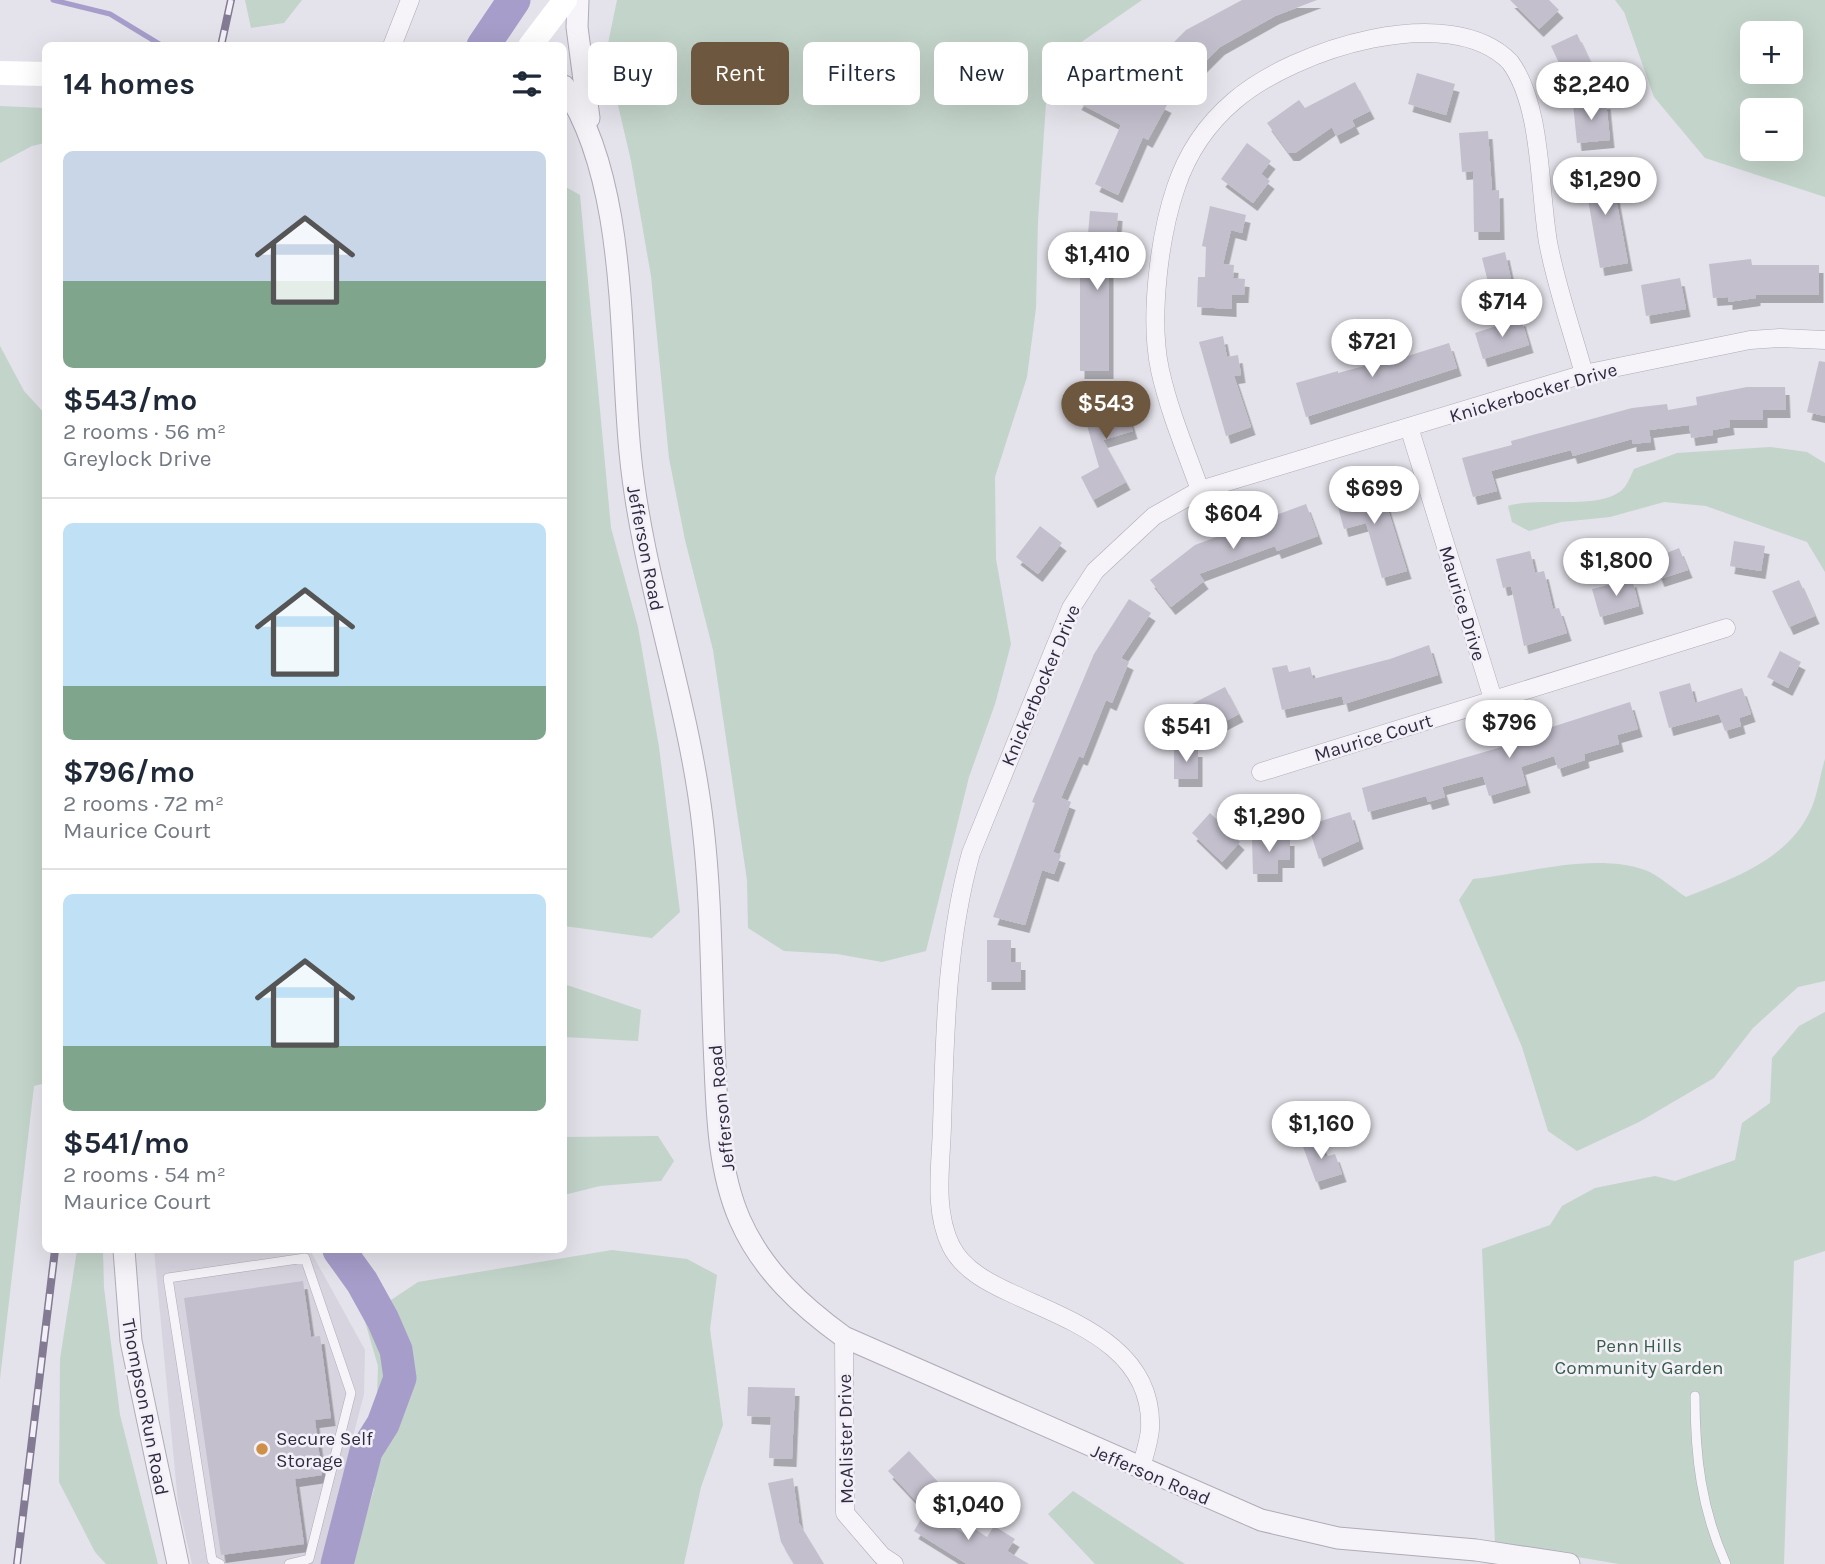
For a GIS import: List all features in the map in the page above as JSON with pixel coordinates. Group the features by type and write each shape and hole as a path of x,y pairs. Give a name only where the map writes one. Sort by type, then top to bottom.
{"main road":[{"path":"533,42 565,0"},
{"path":"0,73 42,74"}],"street":[{"path":"394,42 410,0"},
{"path":"578,0 579,52 594,148"},
{"path":"1200,491 1168,401 1157,351 1157,299 1162,252 1176,188 1203,134 1241,94 1302,56 1360,36 1408,25 1455,26 1493,44 1511,64 1527,101 1549,244 1584,374"},
{"name":"Jefferson Road","path":"567,90 578,107 594,148 606,195 614,251 633,485 651,582 688,734 704,831 717,1105 725,1166 740,1219 757,1251 805,1309 844,1338 1140,1470 1261,1520 1338,1538 1476,1557 1569,1564"},
{"path":"567,117 594,148"},
{"name":"Knickerbocker Drive","path":"1140,1470 1150,1429 1149,1414 1140,1383 1121,1354 1093,1331 981,1277 967,1266 951,1245 940,1207 945,1003 951,951 971,853 1071,608 1095,571 1124,542 1154,516 1200,491 1584,374 1750,340 1825,340"},
{"name":"Maurice Drive","path":"1409,427 1493,699"},
{"name":"Maurice Court","path":"1261,772 1726,628"},
{"name":"Thompson Run Road","path":"124,1253 131,1341 178,1564"},
{"name":"McAlister Drive","path":"844,1338 845,1513 882,1556 894,1564"}],"lane":[{"path":"220,1564 212,1560 168,1279 305,1258 351,1393 309,1559 289,1564"},
{"path":"1695,1396 1698,1473 1707,1516 1726,1564"}],"shaded area":[{"name":"Secure Self Storage","path":"154,1253 312,1253 365,1350 364,1394 320,1564 192,1564 178,1503"}],"green space":[{"path":"245,0 302,0 284,23 251,28"},
{"path":"617,0 1142,0 1081,42 1042,42 1042,105 1046,105 1038,220 1036,308 1027,377 995,477 996,559 1011,644 995,704 969,777 926,951 882,962 837,954 784,951 748,928 747,880 713,650 685,540 669,458 651,276 631,161 618,105 677,105 677,42 608,42"},
{"path":"1615,0 1825,0 1825,197 1705,158 1654,97 1624,12"},
{"path":"0,106 42,108 42,144 0,163"},
{"path":"567,188 580,195 611,528 638,627 659,747 680,912 652,938 567,926"},
{"path":"0,346 24,391 42,411 42,1084 34,1086 0,1379"},
{"path":"1770,447 1807,452 1825,463 1825,572 1807,542 1706,506 1664,502 1610,517 1561,522 1529,531 1512,522 1508,506 1536,502 1600,500 1613,496 1625,487 1634,469 1677,453"},
{"path":"1825,759 1825,981 1798,987 1753,1028 1714,1078 1639,1122 1577,1151 1548,1131 1522,1047 1459,900 1473,879 1559,866 1603,863 1625,865 1650,872 1686,897 1742,874 1790,840 1812,807"},
{"path":"567,985 641,1010 638,1041 567,1037"},
{"name":"Penn Hills Community Garden","path":"1825,1012 1825,1251 1794,1261 1784,1564 1619,1564 1495,1543 1482,1249 1550,1225 1562,1206 1595,1188 1655,1176 1675,1181 1735,1160 1742,1123 1770,1103 1772,1058 1799,1026"},
{"path":"658,1136 674,1161 661,1181 600,1186 567,1194 567,1137"},
{"path":"612,1250 687,1259 717,1275 710,1329 723,1425 701,1487 684,1564 352,1564 374,1489 378,1366 364,1318 418,1282"},
{"path":"77,1253 103,1253 104,1288 120,1415 158,1564 106,1564 95,1552 59,1482 60,1359"},
{"path":"1073,1491 1185,1564 1095,1564 1048,1514"}],"building":[{"path":"1242,0 1317,0 1275,16 1220,47 1207,60 1207,42 1174,42 1186,30"},
{"path":"1510,0 1549,0 1559,10 1539,29"},
{"path":"1577,34 1594,70 1568,82 1551,46"},
{"path":"1417,73 1455,84 1446,115 1408,104"},
{"path":"1355,82 1370,111 1352,120 1355,126 1336,136 1332,127 1295,153 1289,153 1267,123 1299,100 1305,108"},
{"path":"1606,101 1610,140 1577,143 1573,104"},
{"path":"1083,105 1167,105 1148,140 1143,137 1118,195 1095,184 1121,125"},
{"path":"1488,131 1492,191 1499,190 1500,232 1474,232 1473,171 1462,172 1459,133"},
{"path":"1247,143 1271,161 1261,174 1270,181 1253,203 1221,179"},
{"path":"1610,166 1628,263 1600,268 1583,171"},
{"path":"1210,206 1246,215 1242,233 1231,230 1223,264 1234,265 1233,278 1245,279 1244,295 1232,295 1232,309 1197,307 1198,277 1205,277 1206,247 1202,246"},
{"path":"1090,211 1118,213 1115,255 1109,255 1109,371 1080,371 1080,269 1085,269"},
{"path":"1505,252 1514,293 1492,298 1482,258"},
{"path":"1751,259 1752,265 1819,265 1819,295 1756,295 1756,298 1728,302 1728,297 1713,298 1709,264"},
{"path":"1680,278 1686,309 1646,316 1641,285"},
{"path":"1521,318 1529,345 1483,359 1475,333"},
{"path":"1223,336 1227,357 1238,355 1241,375 1234,376 1251,427 1226,436 1199,342"},
{"path":"1449,343 1457,368 1306,417 1296,383 1338,371 1394,358 1395,360"},
{"path":"1819,361 1825,362 1825,416 1807,412"},
{"path":"1747,387 1785,387 1786,410 1763,410 1763,420 1729,420 1730,427 1713,430 1713,435 1691,438 1689,425 1649,430 1651,442 1632,444 1632,439 1573,456 1571,450 1491,471 1497,491 1473,497 1462,458 1512,445 1511,441 1632,408 1667,404 1668,410 1697,405 1696,397"},
{"path":"1120,388 1133,431 1103,440 1126,482 1093,500 1081,477 1099,467 1086,422 1092,420 1097,424 1089,398"},
{"path":"1380,484 1407,571 1382,578 1366,523 1344,529 1335,496"},
{"path":"1306,504 1318,536 1277,551 1275,546 1199,574 1204,581 1171,607 1150,580 1195,545"},
{"path":"1040,526 1062,543 1038,574 1016,557"},
{"path":"1734,541 1765,546 1761,571 1730,566"},
{"path":"1679,548 1688,570 1660,579 1652,559"},
{"path":"1530,551 1535,573 1544,571 1553,609 1559,608 1567,633 1524,646 1511,586 1503,588 1496,559"},
{"path":"1632,579 1639,606 1600,617 1592,589"},
{"path":"1799,580 1815,616 1789,627 1772,591"},
{"path":"1129,599 1151,613 1121,658 1129,662 1112,703 1106,700 1083,758 1079,756 1061,798 1071,802 1053,852 1061,855 1054,874 1042,870 1025,925 993,917 1035,803 1032,802 1094,654"},
{"path":"1429,645 1438,675 1344,704 1342,696 1282,710 1272,668 1287,665 1289,672 1310,667 1313,679 1390,659"},
{"path":"1780,651 1801,662 1788,688 1767,677"},
{"path":"1690,683 1695,703 1742,688 1751,714 1739,718 1741,726 1725,731 1719,714 1669,728 1659,692"},
{"path":"1225,687 1239,714 1206,731 1192,704"},
{"path":"1630,702 1638,729 1617,735 1619,744 1584,754 1585,760 1558,769 1554,756 1521,767 1526,785 1489,796 1483,776 1442,787 1445,797 1428,802 1426,796 1368,812 1362,788 1532,738 1530,734"},
{"path":"1174,749 1198,749 1198,779 1174,779"},
{"path":"1350,812 1359,841 1319,859 1308,825"},
{"path":"1210,813 1240,842 1222,862 1192,833"},
{"path":"1252,838 1290,838 1290,860 1278,860 1278,874 1253,874"},
{"path":"987,940 1011,940 1011,962 1021,962 1021,982 987,982"},
{"path":"1320,1138 1325,1157 1335,1154 1342,1174 1316,1182 1302,1144"},
{"path":"303,1281 311,1337 320,1336 331,1418 315,1420 322,1475 295,1479 304,1544 221,1555 184,1298"},
{"path":"748,1387 795,1388 792,1459 769,1458 771,1417 747,1416"},
{"path":"909,1451 939,1483 918,1503 888,1471"},
{"path":"793,1478 799,1523 824,1564 794,1564 781,1542 768,1483"},
{"path":"926,1510 970,1537 975,1529 987,1537 994,1526 1015,1539 1007,1551 1029,1564 967,1564 914,1531"}],"waterway":[{"path":"53,0 110,14 156,42"},
{"path":"486,42 514,0"},
{"path":"337,1564 366,1451 383,1424 400,1378 396,1350 383,1320 362,1282 341,1253"}],"railway":[{"path":"222,42 231,0"},
{"path":"17,1564 55,1253"}],"place":[{"name":"Secure Self Storage","path":"262,1449"}]}
